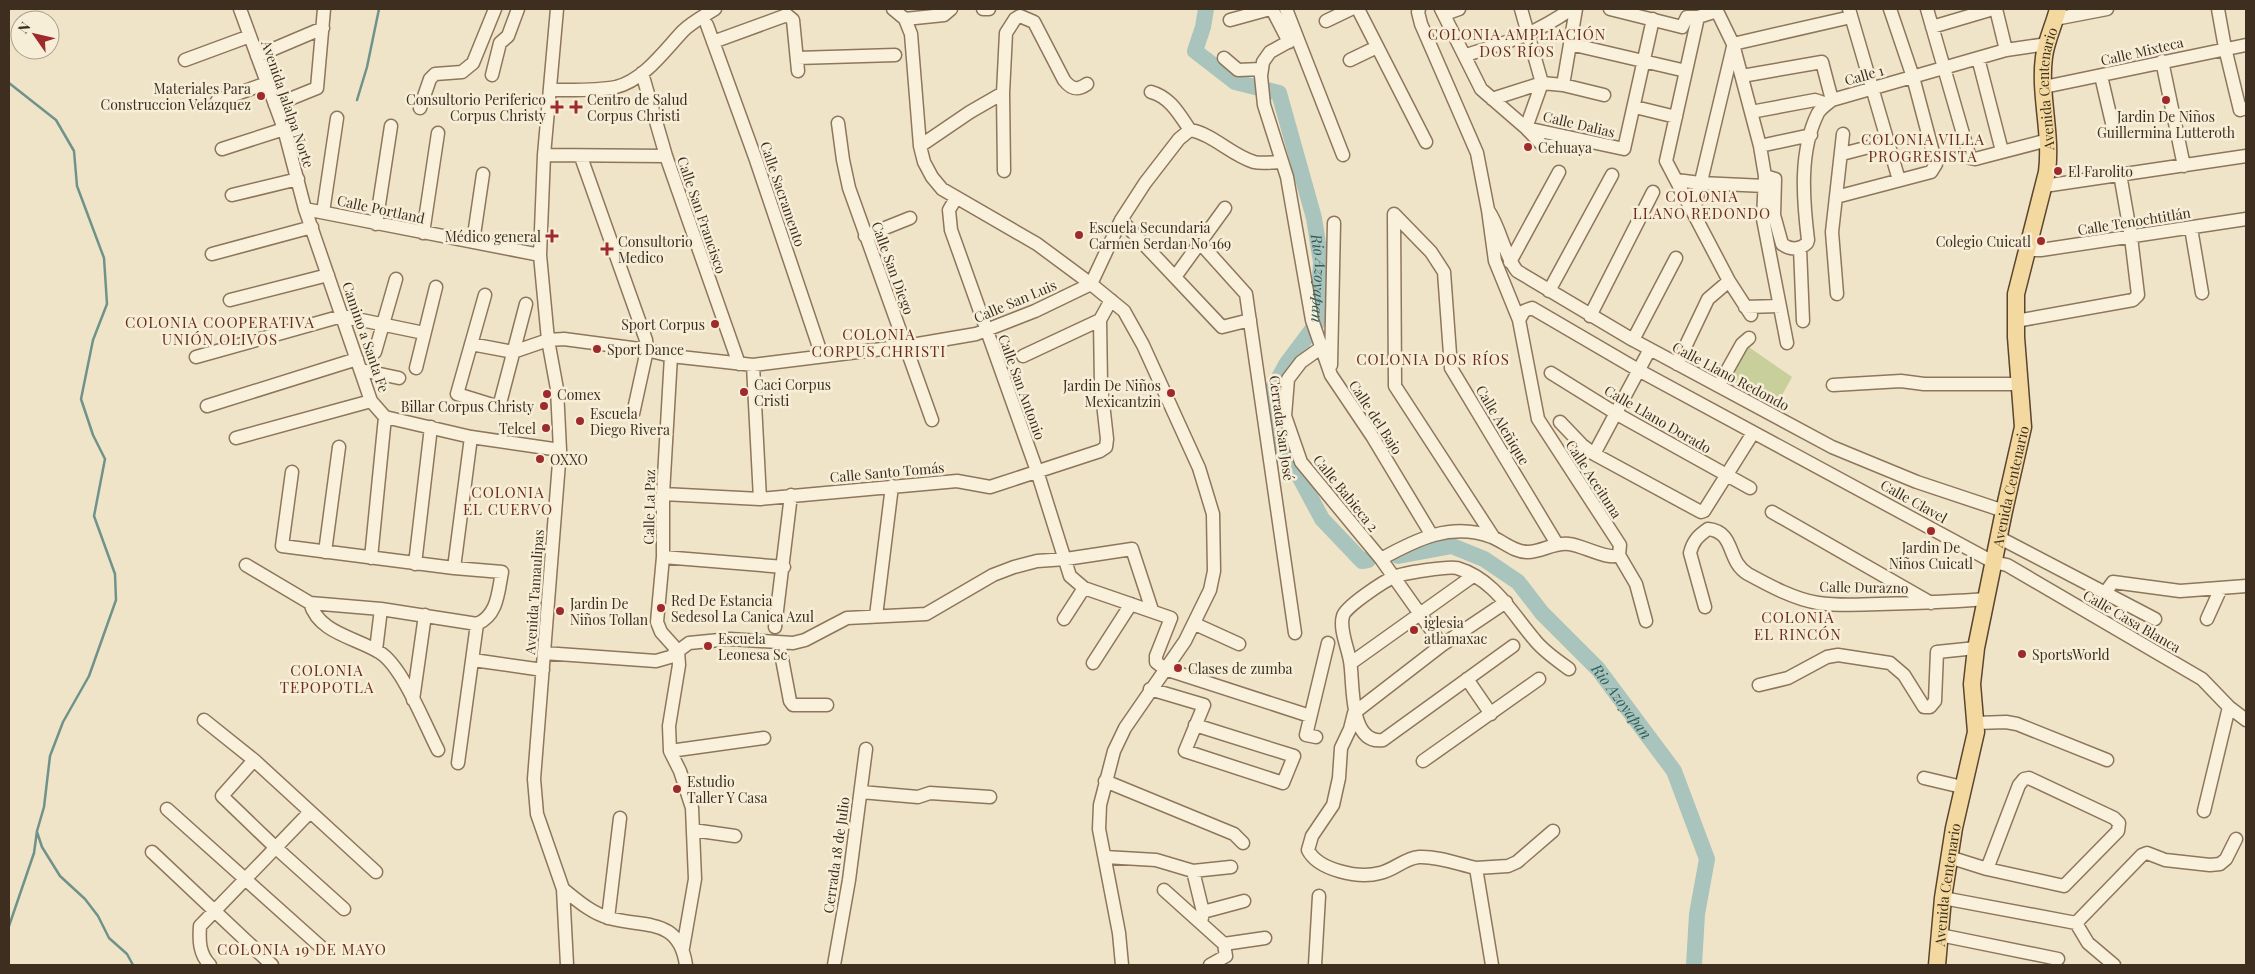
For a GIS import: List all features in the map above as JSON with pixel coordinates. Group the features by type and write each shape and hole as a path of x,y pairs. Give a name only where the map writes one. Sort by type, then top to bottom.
{"main road":[{"name":"Avenida Centenario","path":"1936,965 1949,858 1962,787 1975,740 1976,723 1972,684 1976,648 1998,537 2023,427 2016,320 2017,287 2044,186 2049,156 2044,87 2044,56 2057,14"}],"street":[{"name":"Avenida Jalalpa Norte","path":"242,9 284,129 305,209"},
{"path":"275,105 317,88 324,9"},
{"path":"420,108 430,79 435,74 462,72 473,64 495,9"},
{"path":"492,74 500,43 508,36 518,9"},
{"name":"Avenida Tamaulipas","path":"557,9 544,155 540,254 548,340 557,389 560,450 534,796 537,814 563,889 567,965"},
{"path":"550,90 617,87 642,73 684,30 715,9"},
{"path":"893,9 905,19 911,34 920,146 924,162 932,177 942,190 1005,224 1037,244 1124,311 1143,346 1199,468 1212,514 1214,570 1210,590 1195,624 1125,728 1114,751 1100,805 1099,829 1119,933 1122,965"},
{"path":"905,19 944,15 951,9"},
{"path":"983,9 990,9"},
{"path":"1230,20 1271,9 1293,39"},
{"path":"1286,9 1293,39 1343,155"},
{"path":"1326,21 1351,9"},
{"path":"1358,9 1426,142"},
{"path":"1419,9 1421,24 1477,153 1495,261 1519,320"},
{"path":"1446,10 1459,9"},
{"path":"1521,9 1542,83 1526,128"},
{"path":"1526,9 1541,29"},
{"path":"1466,55 1528,36 1571,9"},
{"path":"1563,85 1576,9"},
{"path":"1610,9 1682,26 1687,16 1698,17 1716,11 1733,44 1760,146 1765,181 1763,219 1787,343"},
{"path":"1640,9 1653,19"},
{"path":"1836,197 1931,172 1935,169 1936,164 1913,77 1890,9"},
{"path":"1927,9 1970,158 2048,140"},
{"path":"1932,27 1994,9 2006,50"},
{"path":"2057,14 2107,9"},
{"path":"2218,9 2224,48 2240,110 2246,108"},
{"name":"Calle Dalias","path":"1446,10 1481,89 1526,128 1624,150 1635,108"},
{"path":"1733,44 1850,13 1899,180"},
{"path":"713,42 787,15 793,20 798,71"},
{"path":"1004,171 1003,93 1006,33 1010,26 1020,16 1034,22 1064,80 1075,89 1087,84"},
{"path":"1698,17 1666,161 1694,211 1729,281 1748,311 1780,306"},
{"path":"1653,19 1635,108 1676,117"},
{"name":"Calle Sacramento","path":"707,25 756,160 822,356"},
{"path":"257,56 323,28"},
{"path":"184,60 250,36"},
{"path":"1224,58 1238,70 1261,72 1270,52 1293,39"},
{"path":"1570,44 1686,71"},
{"path":"1694,211 1733,44"},
{"name":"Calle 1","path":"1829,102 2006,50 2048,44"},
{"name":"Calle Mixteca","path":"2044,87 2224,48 2246,45"},
{"path":"1350,60 1377,47"},
{"path":"796,58 894,55"},
{"path":"1978,58 2002,151"},
{"path":"2162,61 2184,166"},
{"path":"1742,76 1822,62 1829,102"},
{"name":"Calle del Bajo","path":"1261,72 1264,105 1291,195 1312,320 1331,375 1372,436 1431,534"},
{"name":"Calle San Francisco","path":"642,73 666,156 738,364"},
{"path":"2101,76 2112,123"},
{"path":"217,101 267,83"},
{"path":"1492,99 1542,83 1563,85 1604,94"},
{"path":"1151,92 1162,95 1190,130 1199,132 1242,158 1256,163 1282,162"},
{"path":"920,146 970,112 1003,93"},
{"path":"1751,112 1815,100 1829,102"},
{"path":"1803,322 1803,202 1807,145 1819,112 1829,102"},
{"path":"323,212 338,118"},
{"name":"Calle San Diego","path":"838,123 847,178 865,236 932,420"},
{"path":"376,224 391,126"},
{"path":"222,149 284,129"},
{"path":"1091,284 1121,220 1178,139 1190,130"},
{"path":"423,233 438,133"},
{"path":"1837,294 1832,232 1843,134"},
{"path":"1760,146 1811,135"},
{"path":"1842,154 1888,142"},
{"path":"544,155 581,157 666,156"},
{"path":"2044,186 2246,156"},
{"path":"581,157 646,340 646,350 633,414"},
{"path":"1510,262 1559,172"},
{"path":"472,242 483,174"},
{"path":"2016,320 2132,300 2138,295 2131,237 2120,174"},
{"path":"1549,291 1612,175"},
{"path":"232,196 298,179"},
{"path":"1676,180 1700,183 1775,179 1774,215 1782,244 1790,248 1804,244"},
{"path":"1590,316 1653,192"},
{"name":"Calle San Antonio","path":"956,198 949,210 951,230 1037,471 1070,576 1084,588"},
{"path":"1175,277 1201,244 1225,208"},
{"name":"Calle Portland","path":"305,209 540,254"},
{"name":"Camino a Santa Fe","path":"305,209 371,401 386,417"},
{"name":"Calle Llano Redondo","path":"1488,210 1494,219 1510,262 1517,271 1590,316 1832,447 1917,482 2004,511"},
{"name":"Calle Aleñique","path":"1494,538 1395,386 1394,214 1431,252 1444,272 1451,368 1556,544"},
{"path":"865,236 910,218"},
{"name":"Calle Tenochtitlán","path":"2026,250 2041,250 2246,219"},
{"path":"1121,220 1222,327 1250,320"},
{"path":"1331,375 1334,223"},
{"path":"212,254 312,228"},
{"path":"2191,228 2202,293"},
{"name":"Cerrada San José","path":"1201,244 1246,294 1295,633"},
{"path":"1633,340 1676,258"},
{"path":"230,300 328,275"},
{"path":"375,352 396,279"},
{"path":"1678,364 1708,299 1729,281"},
{"name":"Calle San Luis","path":"513,352 548,340 564,339 646,350 671,356 753,365 906,346 976,334 1035,311 1091,284"},
{"path":"416,368 436,287"},
{"path":"485,295 457,394 499,407 526,304"},
{"path":"1023,356 1100,320 1111,300"},
{"path":"1519,320 1524,311 1532,308 1640,371 1821,468 1832,447"},
{"path":"196,357 342,316 424,333"},
{"name":"Calle Santo Tomás","path":"663,494 760,499 957,480 990,487 1106,447 1107,439 1101,384 1100,320"},
{"name":"Calle Aceituna","path":"1519,320 1538,419 1620,546 1620,555 1636,584 1646,621"},
{"path":"1719,386 1742,344 1749,338"},
{"name":"Calle Babieca 2","path":"1321,343 1301,362 1288,379 1285,416 1301,462 1381,559 1442,646"},
{"path":"471,344 513,352"},
{"path":"1594,454 1640,371 1650,349"},
{"name":"Calle La Paz","path":"671,356 663,494 663,557 658,627 678,651"},
{"path":"208,406 359,365 399,378"},
{"path":"753,365 760,499"},
{"name":"Calle Llano Dorado","path":"1551,373 1617,414 1750,488"},
{"path":"1833,385 1901,381 1924,384 2021,384"},
{"path":"236,438 371,401"},
{"path":"370,558 386,417 471,437 560,450"},
{"path":"1560,422 1582,445 1594,454 1698,512 1704,511 1728,476 1753,433"},
{"path":"415,564 431,428"},
{"path":"454,568 471,437"},
{"path":"325,552 339,447"},
{"name":"Calle Clavel","path":"1821,468 1993,562"},
{"path":"246,565 310,603 381,609 477,624 491,615 495,606 502,572 415,564 282,546 292,472"},
{"path":"876,616 892,486"},
{"path":"775,627 784,566 791,495"},
{"path":"1772,512 1931,603"},
{"name":"Calle Durazno","path":"1705,607 1690,553 1695,540 1708,529 1717,530 1725,536 1736,563 1746,572 1792,596 1818,603 1854,605 1931,603 1986,598"},
{"path":"1381,559 1431,534 1453,531 1476,532 1527,552 1556,544 1568,544 1611,557 1620,555"},
{"path":"1998,537 2155,619"},
{"path":"544,653 656,661 670,657 689,644 730,639 779,642 805,640 847,618 926,614 993,575 1014,567 1037,561 1066,559 1132,549 1152,610"},
{"path":"663,557 784,566"},
{"name":"Calle Casa Blanca","path":"1993,562 2007,566 2202,679 2229,707 2246,720"},
{"path":"1553,831 1517,862 1508,866 1476,868 1430,857 1418,857 1380,873 1353,874 1329,868 1312,858 1308,850 1312,836 1332,804 1339,778 1341,748 1350,729 1354,713 1351,663 1342,622 1343,615 1351,606 1394,577 1440,567 1457,568 1494,589 1535,641 1568,669"},
{"path":"1351,663 1473,576"},
{"path":"2105,593 2113,582 2180,591 2246,586"},
{"path":"1064,619 1084,588 1152,610 1171,618 1156,656 1156,662 1165,669 1310,716"},
{"path":"2207,619 2221,588"},
{"path":"1354,713 1442,646 1506,602"},
{"path":"310,603 313,613 321,623 376,650 395,666 438,750"},
{"path":"1093,663 1131,604"},
{"path":"376,650 381,609"},
{"path":"413,700 425,615"},
{"path":"458,762 477,624"},
{"path":"1195,624 1239,644"},
{"path":"779,642 790,701 793,705 827,705"},
{"path":"1311,736 1310,716 1328,643"},
{"path":"1354,713 1360,726 1367,734 1373,739 1383,740 1513,646"},
{"path":"1759,685 1788,678 1827,658 1838,655 1890,663 1904,675 1924,707 1930,707 1935,701 1937,652 1976,648"},
{"path":"678,651 679,665 669,726 670,752 680,770 692,808 695,879 683,948 686,965"},
{"path":"473,660 543,670"},
{"path":"1467,679 1492,714"},
{"path":"1423,761 1539,679"},
{"path":"1150,690 1204,705 1195,725 1185,751 1283,783 1294,756 1195,725"},
{"path":"2204,810 2229,707"},
{"path":"204,720 254,760 376,872"},
{"path":"1976,723 2006,722 2017,724 2107,760"},
{"path":"670,752 764,738"},
{"name":"Cerrada 18 de Julio","path":"834,965 849,880 866,749"},
{"path":"254,760 222,796 344,909"},
{"path":"1924,778 1962,787"},
{"path":"1949,858 1987,869 2064,886 2118,831 2119,823 2105,814 2029,778 2024,779 2019,785 1987,869"},
{"path":"1105,781 1234,834 1243,844"},
{"path":"861,792 918,797 930,793 990,797"},
{"path":"167,809 321,947"},
{"path":"210,965 206,961 198,943 200,926 310,812"},
{"path":"608,918 620,818"},
{"path":"693,830 734,836"},
{"path":"2076,923 2142,855 2147,853 2165,860 2210,865 2220,864 2226,860 2236,838"},
{"path":"152,852 272,965"},
{"path":"1104,857 1156,860 1193,871 1231,867"},
{"path":"1476,868 1492,965"},
{"path":"1193,871 1202,917"},
{"path":"563,889 589,909 608,918 661,927 672,935 683,948"},
{"path":"1164,890 1202,917 1226,949"},
{"path":"1315,965 1320,896"},
{"path":"1944,898 2076,923 2088,943 2114,965"},
{"path":"1202,917 1244,901"},
{"path":"1940,935 2058,959"},
{"path":"1226,949 1265,938"},
{"path":"1210,965 1223,959 1226,949"}],"green space":[{"path":"1746,345 1792,377 1776,406 1728,379"}],"waterway":[{"path":"357,100 367,67 379,9"},
{"name":"Rio Azoyapan","path":"1206,9 1203,27 1195,51 1235,82 1279,93 1314,218 1321,262 1317,323 1287,363 1272,390 1283,446 1322,519 1362,561 1368,560"},
{"path":"9,83 56,120 74,151 77,186 104,258 107,304 93,340 81,399 93,435 105,459 94,516 115,574 116,600 89,676 63,722 50,756 44,807 37,831 34,853 9,926"},
{"name":"Rio Azoyapan","path":"1398,556 1452,546 1484,559 1518,582 1542,613 1598,669 1674,771 1707,859 1697,914 1694,965"},
{"path":"37,832 42,847 60,876 85,899 98,916 109,938 127,954 133,965"}],"place":[{"name":"Materiales Para Construccion Velazquez","path":"261,96"},
{"name":"Jardin De Niños Guillermina Lutteroth","path":"2166,100"},
{"name":"Consultorio Periferico Corpus Christy","path":"557,107"},
{"name":"Centro de Salud Corpus Christi","path":"576,107"},
{"name":"Cehuaya","path":"1528,147"},
{"name":"El Farolito","path":"2058,171"},
{"name":"Escuela Secundaria Carmen Serdan No 169","path":"1079,235"},
{"name":"Médico general","path":"552,236"},
{"name":"Colegio Cuicatl","path":"2041,241"},
{"name":"Consultorio Medico","path":"607,249"},
{"name":"Sport Corpus","path":"715,324"},
{"name":"Sport Dance","path":"597,349"},
{"name":"Caci Corpus Cristi","path":"744,392"},
{"name":"Jardin De Niños Mexicantzin","path":"1171,393"},
{"name":"Comex","path":"547,394"},
{"name":"Billar Corpus Christy","path":"544,406"},
{"name":"Escuela Diego Rivera","path":"580,421"},
{"name":"Telcel","path":"546,428"},
{"name":"OXXO","path":"540,459"},
{"name":"Jardin De Niños Cuicatl","path":"1931,531"},
{"name":"Red De Estancia Sedesol La Canica Azul","path":"661,608"},
{"name":"Jardin De Niños Tollan","path":"560,611"},
{"name":"iglesia atlamaxac","path":"1414,630"},
{"name":"Escuela Leonesa Sc","path":"708,646"},
{"name":"SportsWorld","path":"2022,654"},
{"name":"Clases de zumba","path":"1178,668"},
{"name":"Estudio Taller Y Casa","path":"677,789"}],"district":[{"name":"COLONIA AMPLIACIÓN DOS RÍOS","path":"1517,42"},
{"name":"COLONIA VILLA PROGRESISTA","path":"1923,148"},
{"name":"COLONIA LLANO REDONDO","path":"1702,204"},
{"name":"COLONIA COOPERATIVA UNIÓN OLIVOS","path":"220,330"},
{"name":"COLONIA CORPUS CHRISTI","path":"879,342"},
{"name":"COLONIA DOS RÍOS","path":"1433,359"},
{"name":"COLONIA EL CUERVO","path":"508,500"},
{"name":"COLONIA EL RINCÓN","path":"1798,626"},
{"name":"COLONIA TEPOPOTLA","path":"327,678"},
{"name":"COLONIA 19 DE MAYO","path":"302,949"}]}
